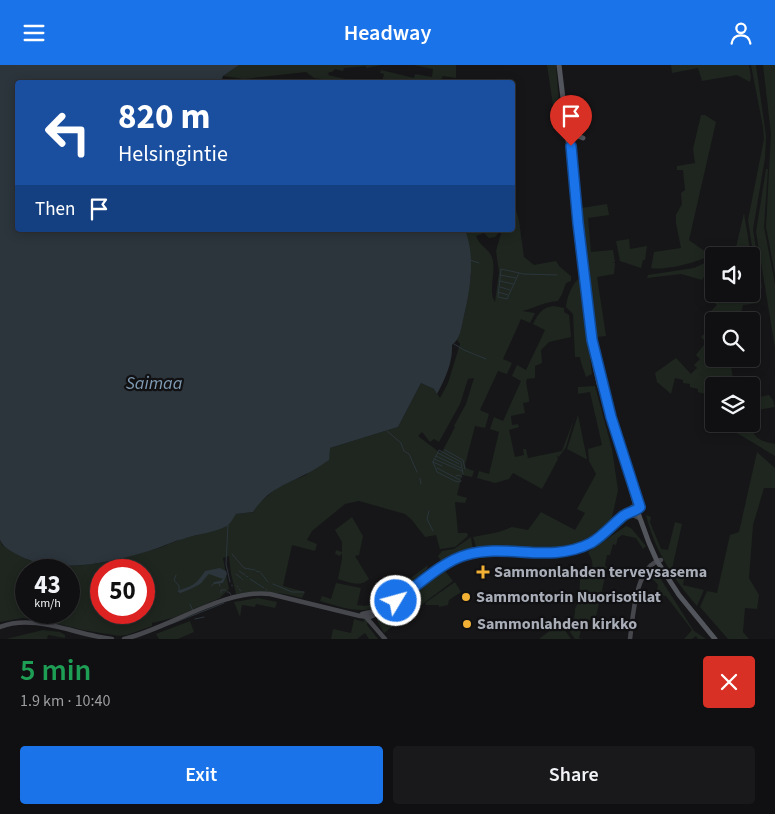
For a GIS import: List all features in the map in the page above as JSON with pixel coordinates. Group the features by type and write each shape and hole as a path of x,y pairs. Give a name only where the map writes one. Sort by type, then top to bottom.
{"main road":[{"path":"559,65 598,379 611,417 640,519 659,561 687,604 715,639"},
{"path":"560,80 571,131 574,135 583,138"},
{"path":"568,117 576,203"},
{"path":"624,464 638,508 659,561"},
{"path":"370,618 434,570 454,559 475,553 555,553 574,550 595,540 624,515 632,501 631,486"},
{"path":"624,515 638,508"},
{"path":"624,515 635,515 640,519"},
{"path":"630,639 639,583 649,568 659,561"},
{"path":"124,639 229,599 249,594 270,594 370,618 385,639"},
{"path":"0,627 18,622 36,623 112,639"}],"shaded area":[{"path":"239,65 382,65 366,68 366,66 344,68 343,71 335,69 329,72 328,75 345,80 314,78 306,72 244,79 223,76"},
{"path":"414,65 456,65 456,78 443,76 441,80 382,80 384,74 380,73 381,70 414,78 415,74 432,77 433,69"},
{"path":"547,65 556,65 561,130 557,131"},
{"path":"671,65 749,65 751,77 750,82 737,75 702,81 698,68 672,73"},
{"path":"751,65 756,65 766,136 765,158 753,229 756,247 752,247 748,220 764,139"},
{"path":"763,65 775,65 775,275 766,227 771,134"},
{"path":"701,115 705,115 716,122 689,240 705,251 705,258 682,265 657,269 651,268 654,252 681,248 676,215 682,204 681,193 685,190 683,170 677,170 677,166 695,163 693,149"},
{"path":"766,169 768,169 764,227 775,284 775,348 760,247 756,232"},
{"path":"607,204 609,215 588,218 591,252 613,250 615,262 612,262 615,263 614,274 597,277 606,336 596,337 581,208"},
{"path":"515,206 524,257 534,265 556,261 571,276 571,281 566,283 558,301 522,311 535,313 530,323 521,319 503,359 512,363 507,374 498,371 480,410 489,414 485,428 475,426 465,465 466,468 474,471 472,477 462,475 457,495 467,498 465,503 455,502 458,533 467,533 468,536 455,547 440,549 436,535 425,537 405,514 359,501 345,504 312,531 307,540 317,544 315,551 292,545 283,586 305,592 302,598 270,592 236,594 229,556 223,558 229,589 220,598 173,618 155,622 155,559 119,559 228,525 236,514 253,512 259,503 278,487 306,475 330,448 398,427 421,383 434,389 440,398 448,383 460,344 457,340 465,312 471,274 439,232 499,232 495,237 489,238 484,233 476,236 491,255 493,261 492,292 495,302 499,272 496,251 501,232 515,232","holes":["474,378 466,404 442,452 439,452 418,436 422,432 430,442 434,439 439,442 460,404 468,379"]},
{"path":"744,213 750,247 736,247"},
{"path":"629,239 630,249 647,246 645,260 643,260 641,268 620,261 616,241"},
{"path":"705,263 705,276 702,280 681,274 647,278 648,275 694,268"},
{"path":"581,277 592,374 586,377 580,357 575,357 573,314 566,307 571,290"},
{"path":"714,302 758,303 743,305 741,312 712,312 717,305"},
{"path":"554,306 564,308 564,312 569,315 571,337 549,342 541,350 542,363 535,366 535,378 527,379 526,382 529,402 523,403 525,413 511,416 512,425 518,424 519,427 509,430 515,457 524,455 523,449 526,449 528,458 562,451 574,419 566,447 559,457 557,455 558,459 542,489 513,473 509,479 495,483 477,478 479,471 489,474 499,432 490,429 494,417 503,421 521,381 512,376 517,365 526,370 545,330 533,324 541,312 546,308"},
{"path":"705,333 705,341 701,337"},
{"path":"705,343 705,367 731,367 733,377 705,377 705,394 698,392 698,389 690,387 690,384 683,383 683,380 675,378 671,394 657,382 655,373 676,358 691,374 697,368 694,365 700,359 696,355"},
{"path":"595,386 612,449 618,490 611,522 595,532 596,537 593,539 564,550 477,550 473,537 499,532 512,527 528,530 541,512 575,530 585,513 577,509 596,474 589,461 588,449 602,445 590,392 578,394 578,387"},
{"path":"769,395 775,407 760,410 760,397"},
{"path":"578,415 587,459 567,449"},
{"path":"735,432 754,432 758,438 775,444 775,456"},
{"path":"757,452 775,468 775,488 764,488 753,525 749,578 759,595 757,609 745,608 743,632 749,639 728,639 700,607 707,591 717,593 730,535 739,532"},
{"path":"646,515 651,517 650,522 661,549 668,550 675,522 682,524 672,569 681,571 681,574 685,575 683,585 704,590 697,606 680,586 666,563 654,540"},
{"path":"352,517 363,536 359,555 355,556 369,579 358,584 338,579 342,553 340,556 335,554 336,550 342,552 342,542 335,530"},
{"path":"626,526 631,528 646,546 643,549 636,538 622,535 618,538 616,545 613,544 610,555 607,555 605,565 607,568 595,621 584,619 579,638 583,639 575,639 568,629 573,623 575,609 579,600 580,580 592,568 592,561 588,552"},
{"path":"471,537 473,550 442,563 438,556 442,551 454,549"},
{"path":"0,540 2,545 26,559 15,559 15,619 0,622"},
{"path":"90,564 90,624 152,624 152,626 119,636 58,624 80,624 80,565"},
{"path":"428,565 427,569 396,594 370,609 351,609 320,601 322,596 331,599 336,583 361,588 357,605 365,606 378,603"},
{"path":"444,570 453,581 384,633 377,620"},
{"path":"655,570 694,631 706,639 698,639 696,636 692,639 684,639 692,630 666,596 656,594 658,585 653,579 646,577"},
{"path":"455,582 461,592 449,600 448,605 439,607 439,605 426,605 425,603"},
{"path":"258,598 277,602 275,608 256,604 255,607 242,605 240,617 234,602"},
{"path":"363,617 370,622 367,625 378,639 369,639 365,633 357,639 331,639 333,629 351,633 354,619 364,622"},
{"path":"190,621 194,632 178,639 159,639 156,634"},
{"path":"560,623 571,639 539,639"},
{"path":"43,630 60,632 65,635 65,638 48,635 47,639 6,639"}],"water":[{"name":"Saimaa","path":"0,65 239,65 223,76 222,80 15,80 15,232 466,232 471,263 468,298 460,334 452,345 450,364 446,376 437,394 434,389 421,383 398,427 330,448 329,460 311,472 270,493 253,512 236,514 227,526 125,558 90,559 90,564 80,565 80,559 28,559 6,548 1,543"},
{"path":"220,568 226,571 227,574 223,583 214,584 210,588 214,582 223,579 209,574 198,585 180,593 177,591 193,584 205,571"}],"waterway":[{"path":"470,260 479,263"},
{"path":"519,273 507,299 498,297 501,269 524,274 557,275"},
{"path":"500,275 516,278"},
{"path":"500,281 513,284"},
{"path":"500,287 510,290"},
{"path":"498,292 508,295"},
{"path":"454,344 486,359"},
{"path":"387,431 401,443 404,451 409,454 417,472"},
{"path":"433,462 439,450 461,462 463,474"},
{"path":"445,450 463,460 465,469"},
{"path":"438,453 459,464"},
{"path":"436,456 461,468"},
{"path":"434,459 462,471"},
{"path":"433,462 437,472 457,482 461,481"},
{"path":"433,462 442,466"},
{"path":"437,468 460,480"},
{"path":"456,476 462,477"},
{"path":"420,478 421,484"},
{"path":"429,511 427,519 433,531"},
{"path":"228,525 226,564 230,582"},
{"path":"232,554 244,568 255,570"},
{"path":"239,571 245,575"},
{"path":"256,571 260,572"},
{"path":"261,573 268,582"},
{"path":"236,574 241,578"},
{"path":"176,575 174,580 179,586 179,590"},
{"path":"250,579 264,588"},
{"path":"273,584 292,592 304,592"},
{"path":"221,593 221,590 226,590"},
{"path":"227,592 231,595"},
{"path":"171,624 224,603"},
{"path":"190,604 193,611"},
{"path":"195,619 204,617"}],"place":[{"name":"Sammonlahden terveysasema","path":"483,572"},
{"name":"Sammontorin Nuorisotilat","path":"466,597"},
{"name":"Sammonlahden kirkko","path":"467,624"}],"route":[{"path":"396,601 444,565 464,555 488,552 560,553 574,550 595,540 624,515 640,507 624,464 592,340 571,146"}]}
